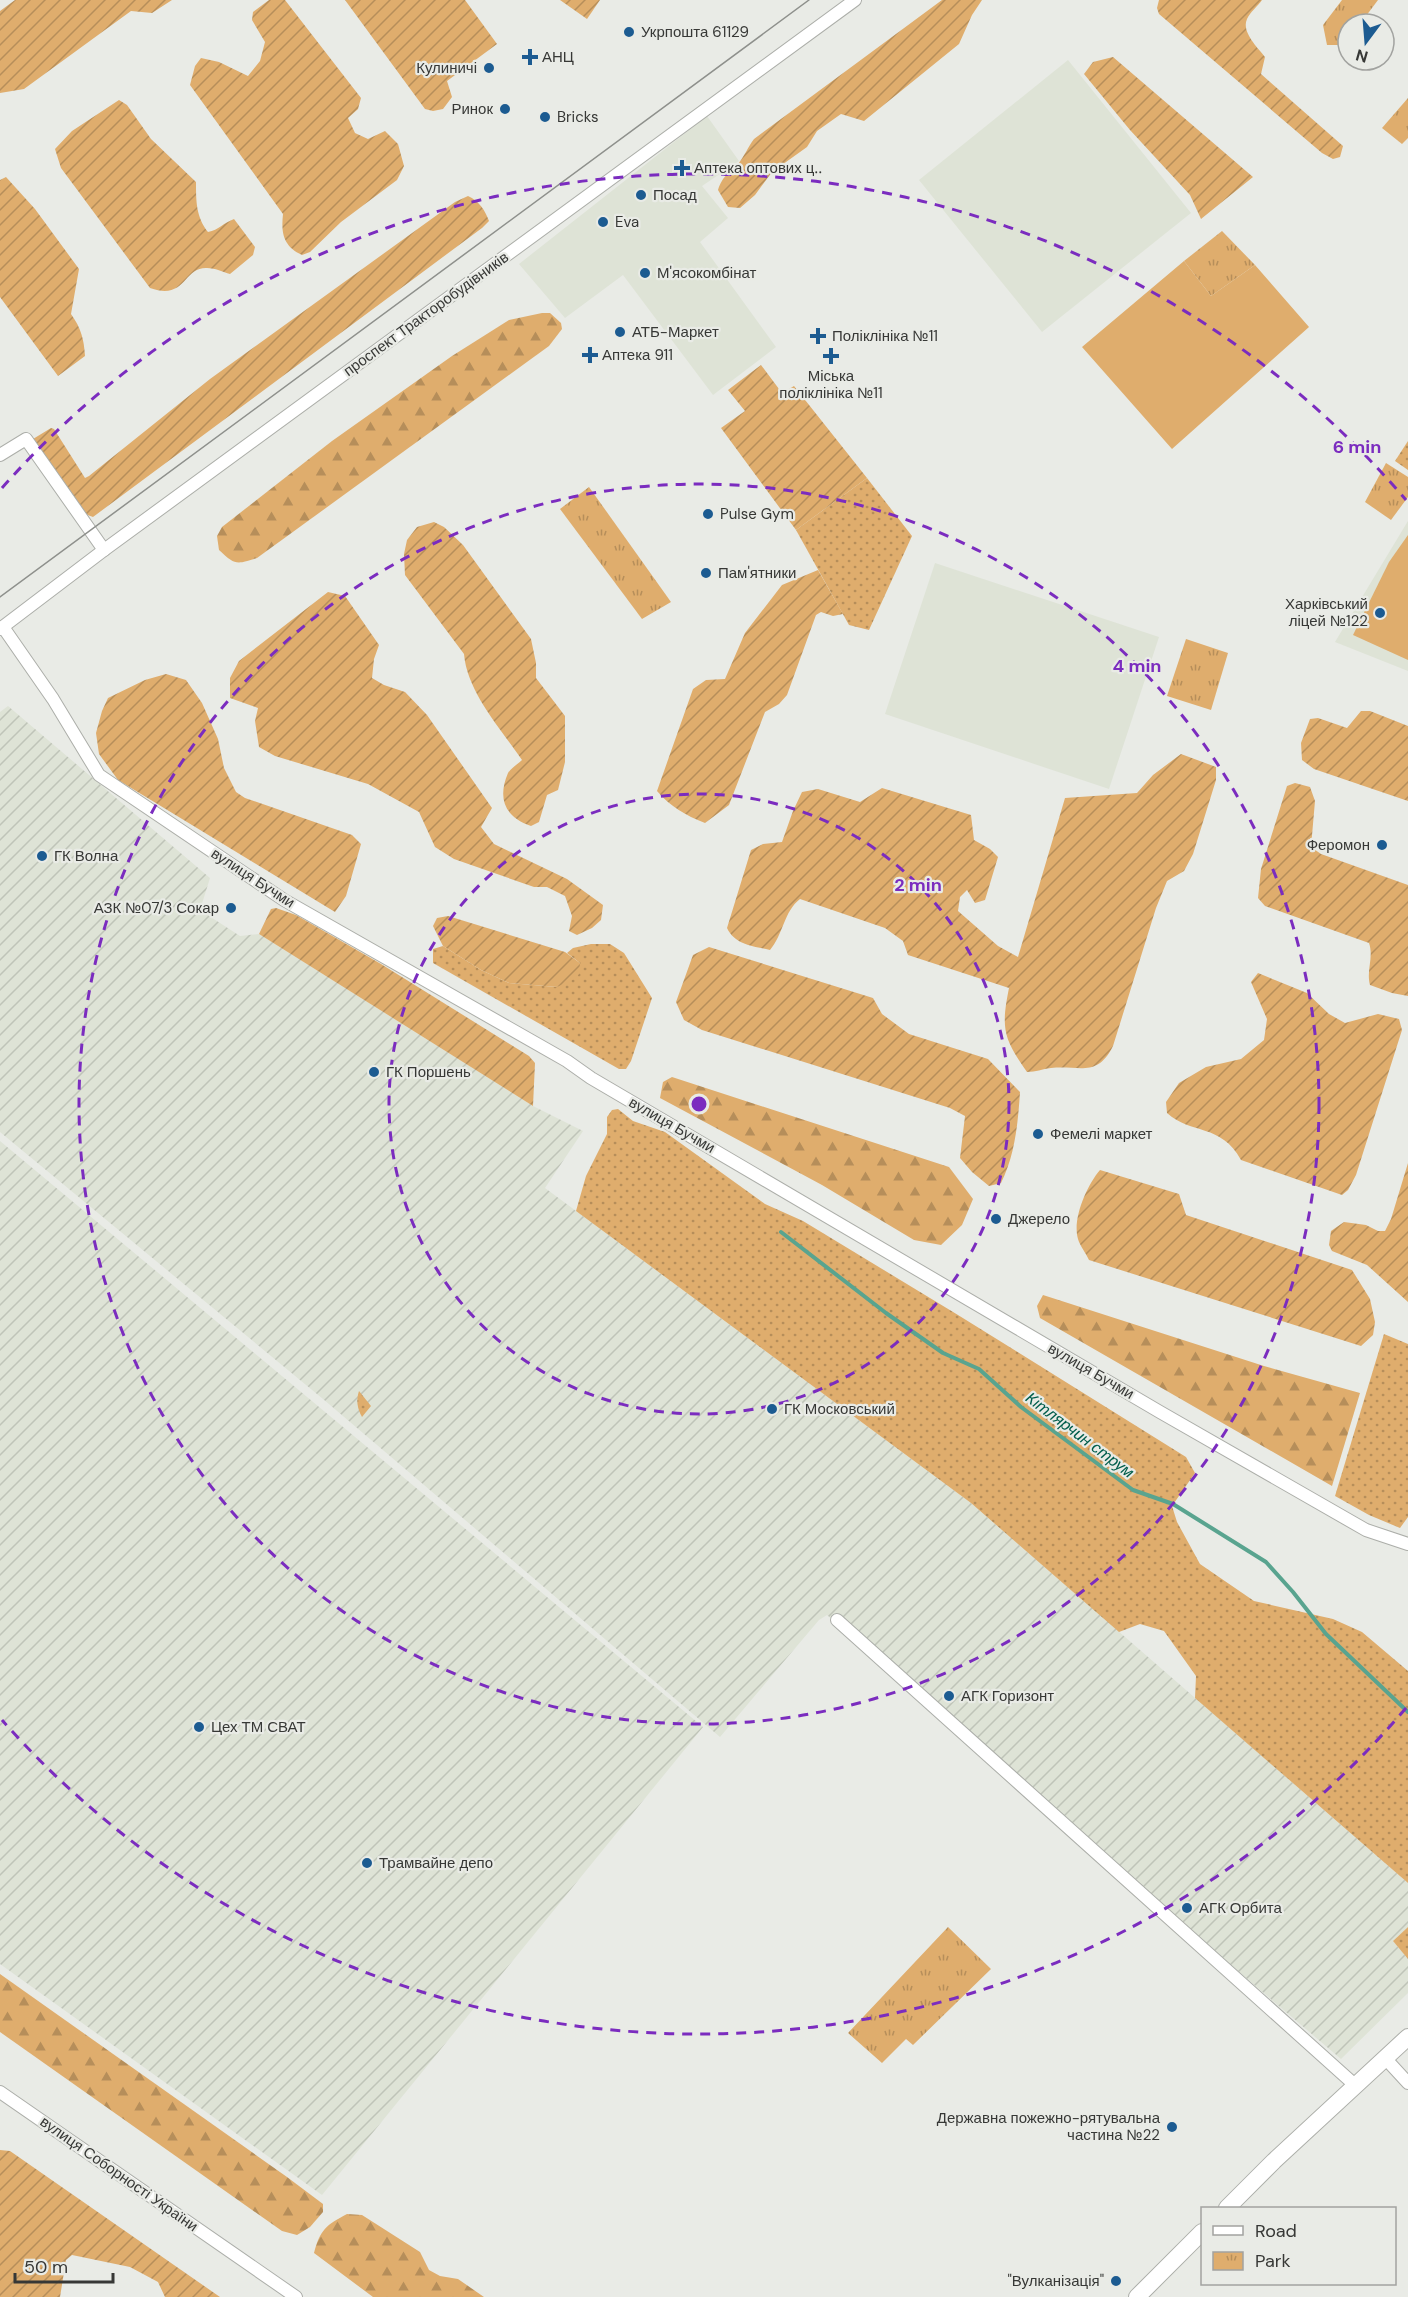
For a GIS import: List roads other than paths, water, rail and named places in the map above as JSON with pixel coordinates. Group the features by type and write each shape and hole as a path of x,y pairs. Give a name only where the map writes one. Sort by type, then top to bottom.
{"main road":[{"path":"1228,2207 1274,2161 1408,2037"},
{"path":"1137,2297 1201,2234"}],"street":[{"name":"проспект Тракторобудівників","path":"2,628 104,550 855,0"},
{"path":"0,455 26,439 104,550"},
{"name":"вулиця Бучми","path":"2,628 52,699 99,775 284,900 567,1061 591,1078 1160,1412 1366,1530 1408,1545"},
{"path":"837,1620 1356,2086"},
{"path":"1385,2058 1408,2083"},
{"name":"вулиця Соборності України","path":"0,2092 296,2297"}],"waterway":[{"name":"Кітлярчин струм","path":"781,1232 886,1313 943,1353 979,1369 1021,1407 1133,1490 1173,1504 1266,1562 1326,1634 1408,1712"}],"tram line":[{"path":"0,597 809,0"}],"place":[{"name":"Укрпошта 61129","path":"629,32"},
{"name":"АНЦ","path":"530,57"},
{"name":"Кулиничі","path":"489,68"},
{"name":"Ринок","path":"505,109"},
{"name":"Bricks","path":"545,117"},
{"name":"Аптека оптових ц‥","path":"682,168"},
{"name":"Посад","path":"641,195"},
{"name":"Eva","path":"603,222"},
{"name":"М'ясокомбінат","path":"645,273"},
{"name":"АТБ-Маркет","path":"620,332"},
{"name":"Поліклініка №11","path":"818,336"},
{"name":"Аптека 911","path":"590,355"},
{"name":"Міська поліклініка №11","path":"831,356"},
{"name":"Pulse Gym","path":"708,514"},
{"name":"Пам'ятники","path":"706,573"},
{"name":"Харківський ліцей №122","path":"1380,613"},
{"name":"Феромон","path":"1382,845"},
{"name":"ГК Волна","path":"42,856"},
{"name":"АЗК №07/3 Сокар","path":"231,908"},
{"name":"ГК Поршень","path":"374,1072"},
{"name":"Фемелі маркет","path":"1038,1134"},
{"name":"Джерело","path":"996,1219"},
{"name":"ГК Московський","path":"772,1409"},
{"name":"АГК Горизонт","path":"949,1696"},
{"name":"Цех ТМ СВАТ","path":"199,1727"},
{"name":"Трамвайне депо","path":"367,1863"},
{"name":"АГК Орбита","path":"1187,1908"},
{"name":"Державна пожежно-рятувальна частина №22","path":"1172,2127"},
{"name":"\"Вулканізація\"","path":"1116,2281"}]}
